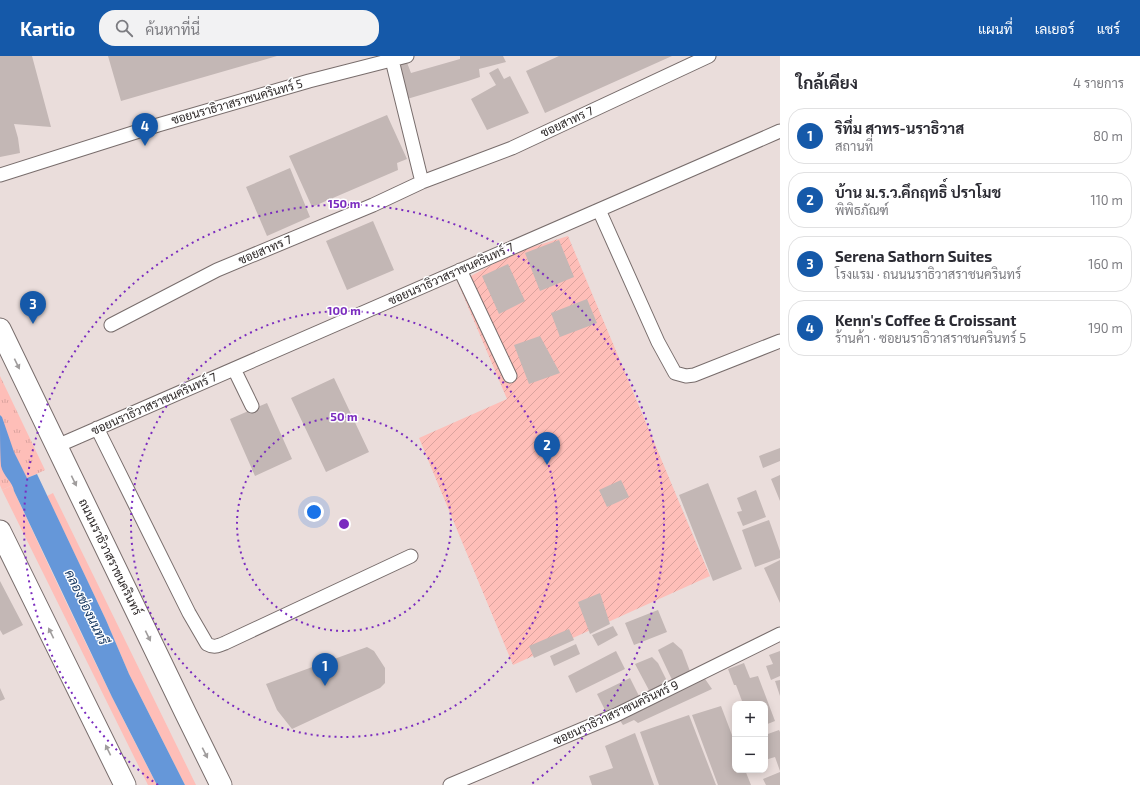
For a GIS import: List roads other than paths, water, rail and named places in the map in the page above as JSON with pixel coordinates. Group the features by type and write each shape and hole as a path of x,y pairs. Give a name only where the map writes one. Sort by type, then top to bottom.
{"main road":[{"name":"ถนนนราธิวาสราชนครินทร์","path":"0,329 221,785"},
{"path":"0,530 126,785"}],"street":[{"name":"ซอยนราธิวาสราชนครินทร์ 5","path":"0,175 173,121 309,81 392,58 407,56"},
{"name":"ซอยสาทร 7","path":"111,326 217,270 373,205 422,182 512,148 709,56"},
{"path":"392,58 422,182"},
{"name":"ซอยนราธิวาสราชนครินทร์ 7","path":"57,446 780,131"},
{"path":"599,210 658,342 675,373 684,376 694,375 780,341"},
{"path":"460,270 510,376"},
{"path":"234,369 252,406"},
{"path":"97,428 188,612 207,644 211,646 217,647 411,556"},
{"name":"ซอยนราธิวาสราชนครินทร์ 9","path":"450,785 616,715 780,634"}],"water":[{"name":"คลองช่องนนทรี","path":"0,415 14,452 27,478 37,474 106,620 129,674 185,785 157,785 112,697 12,485 2,470 0,454"}],"place":[{"name":"Kenn's Coffee & Croissant","path":"145,146"},
{"name":"Serena Sathorn Suites","path":"33,324"},
{"name":"บ้าน ม.ร.ว.คึกฤทธิ์ ปราโมช","path":"547,465"},
{"name":"ริทึ่ม สาทร-นราธิวาส","path":"325,686"}]}
